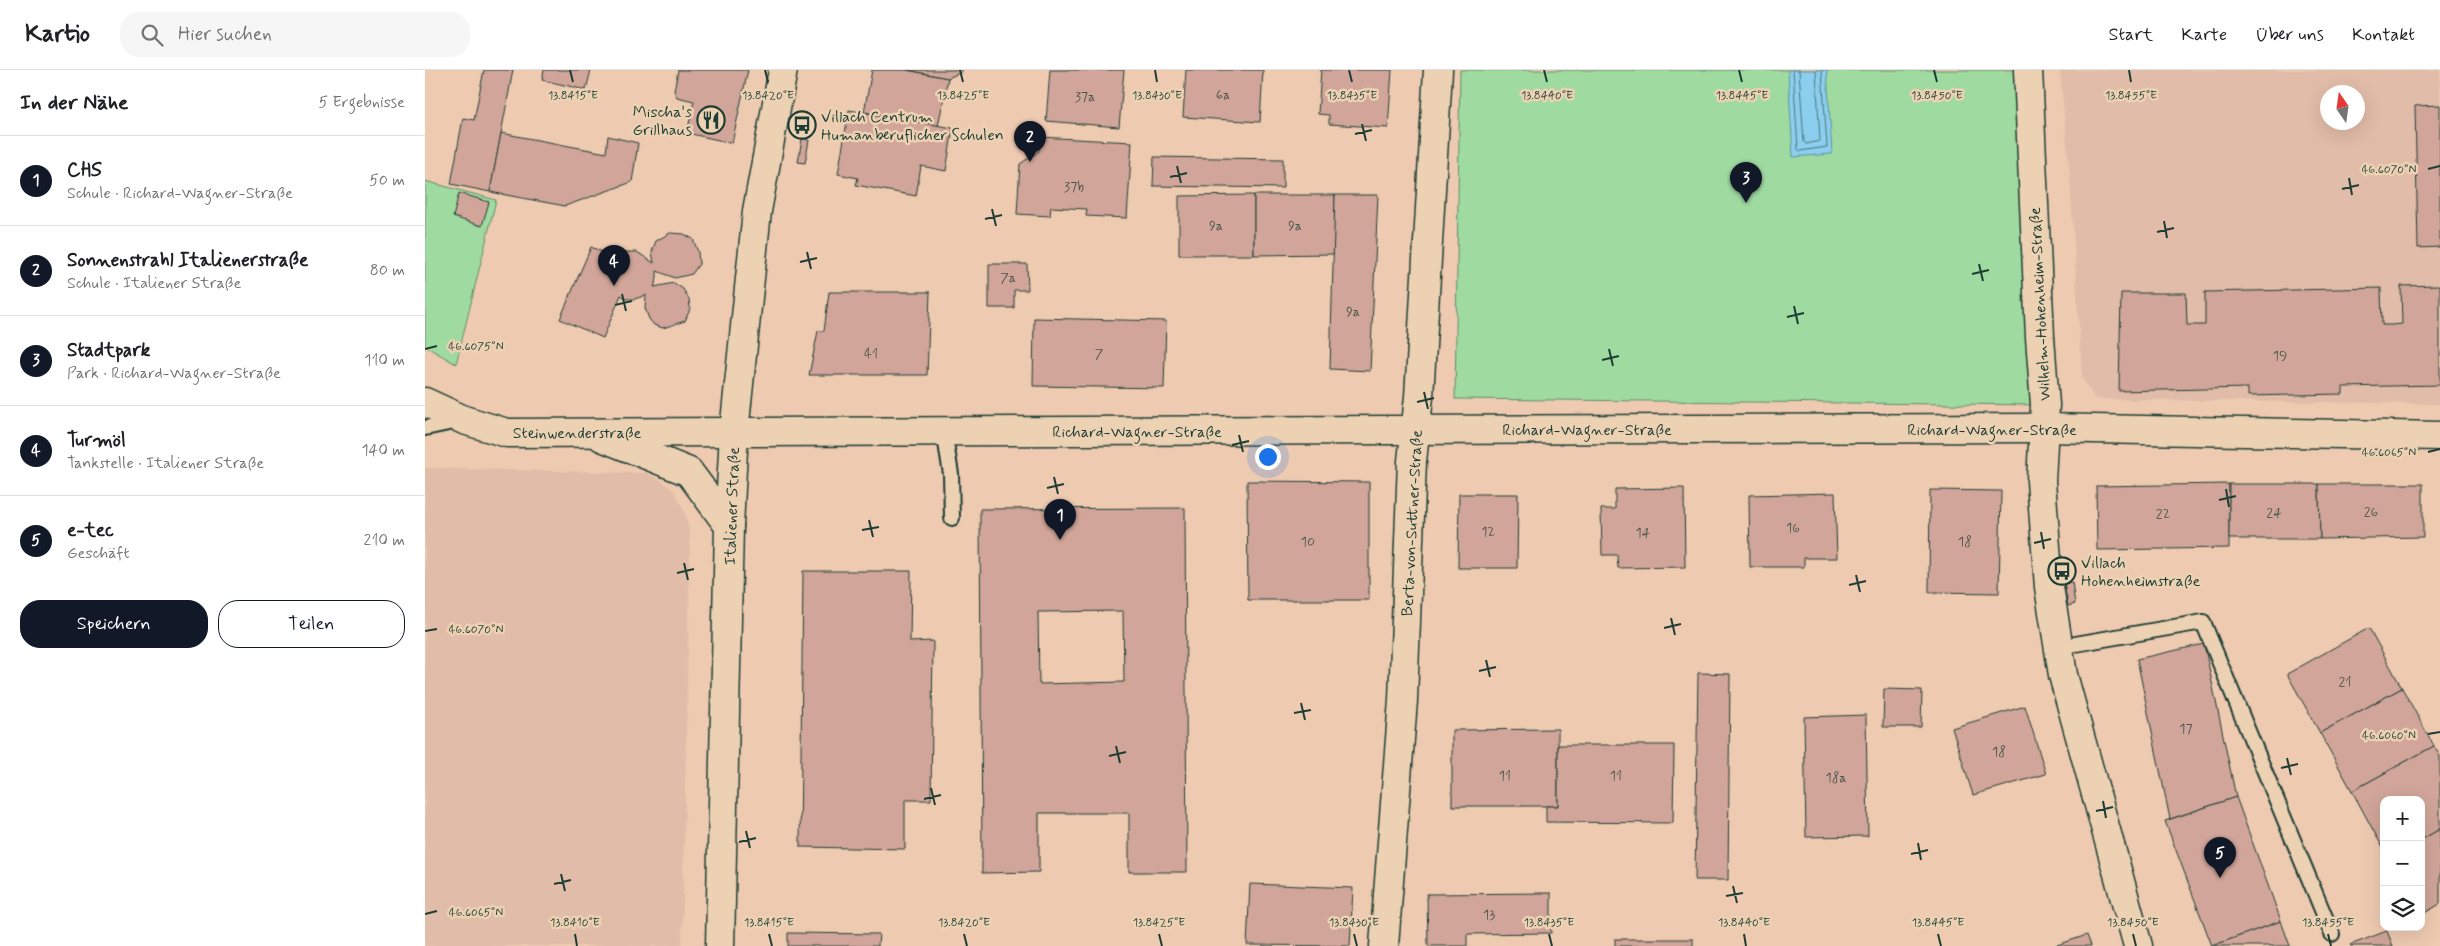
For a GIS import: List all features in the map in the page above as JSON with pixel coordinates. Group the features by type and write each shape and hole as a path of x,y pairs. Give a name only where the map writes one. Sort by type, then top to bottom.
{"street":[{"name":"Italiener Straße","path":"720,946 729,526 734,432 757,211 783,70"},
{"name":"Berta-von-Suttner-Straße","path":"1384,946 1403,700 1412,461 1416,430 1437,70"},
{"name":"Wilhelm-Hohenheim-Straße","path":"2028,70 2040,337 2045,405 2041,481 2049,587 2063,675 2138,946"},
{"name":"Steinwenderstraße","path":"425,402 464,420 507,433 734,432"},
{"name":"Richard-Wagner-Straße","path":"734,432 2044,428 2440,436"},
{"path":"591,432 689,472 729,526"}],"lane":[{"path":"425,428 464,420"},
{"path":"944,431 951,474 952,518"},
{"path":"2058,647 2203,622 2332,934"}],"shaded area":[{"path":"2060,70 2440,70 2440,404 2095,399 2082,378 2070,177"},
{"path":"425,468 646,473 664,482 675,492 684,511 690,533 682,946 425,946"}],"green space":[{"path":"1460,70 2028,70 2045,405 1455,399"},
{"path":"425,181 496,200 456,364 425,346"}],"water":[{"path":"1788,70 1827,70 1832,154 1793,157"}],"building":[{"path":"484,70 513,70 490,192 451,184 463,118 474,120"},
{"path":"544,70 591,70 586,90 542,80"},
{"path":"678,70 748,70 732,143 687,133 694,101 677,97 674,91"},
{"path":"872,70 907,70 948,78 938,126 864,112"},
{"path":"907,70 962,70 962,72 948,78"},
{"path":"1050,70 1124,70 1119,127 1046,121"},
{"path":"1186,70 1263,70 1260,122 1183,117"},
{"path":"1321,70 1392,70 1388,128 1329,124 1329,115 1318,114"},
{"path":"2440,105 2440,247 2418,248 2415,106"},
{"path":"849,110 953,128 946,171 921,166 916,196 856,185 858,178 838,174"},
{"path":"501,133 606,153 608,136 638,143 632,182 565,206 490,192"},
{"path":"1039,137 1132,142 1127,218 1086,216 1087,209 1051,207 1050,216 1017,214 1020,164 1039,151"},
{"path":"802,139 809,140 805,163 798,162"},
{"path":"1154,157 1283,159 1283,188 1153,186"},
{"path":"459,193 489,202 482,226 453,217"},
{"path":"1254,195 1254,255 1179,255 1179,196"},
{"path":"1254,195 1335,195 1335,254 1254,255"},
{"path":"1335,195 1378,195 1370,371 1330,369"},
{"path":"670,233 684,234 693,239 698,252 699,264 692,274 675,278 657,271 654,287 674,283 683,289 689,299 690,309 685,321 663,328 654,325 649,319 645,308 646,295 635,299 627,299 621,295 603,338 560,319 591,247 616,258 627,252 637,252 654,263 652,252 656,241"},
{"path":"989,264 1027,264 1028,290 1014,290 1014,308 989,308"},
{"path":"2440,285 2440,385 2343,387 2343,394 2248,396 2248,388 2119,391 2121,293 2186,293 2187,325 2205,325 2205,292 2381,288 2382,325 2392,325 2402,324 2401,286"},
{"path":"829,292 930,292 927,375 809,375 818,331 824,331"},
{"path":"1034,318 1166,321 1164,388 1033,386"},
{"path":"1247,481 1369,482 1369,600 1248,600"},
{"path":"2229,484 2229,548 2097,550 2096,486"},
{"path":"2229,484 2319,484 2320,539 2229,539"},
{"path":"2319,484 2423,484 2423,537 2320,539"},
{"path":"1684,488 1685,567 1618,568 1617,555 1602,555 1601,509 1615,509 1615,489"},
{"path":"1930,490 2001,491 1999,593 1929,592"},
{"path":"1835,493 1837,558 1804,558 1804,567 1750,567 1749,495"},
{"path":"1459,494 1518,494 1517,568 1458,568"},
{"path":"1185,508 1187,872 1129,872 1129,813 1039,813 1039,872 982,873 980,509","holes":["1123,611 1124,682 1039,684 1038,612"]},
{"path":"803,571 911,571 910,642 933,641 931,800 905,800 905,849 800,847"},
{"path":"2072,582 2075,604 2068,606 2064,583"},
{"path":"2369,628 2402,688 2320,733 2287,674"},
{"path":"2204,644 2236,797 2170,819 2137,659"},
{"path":"1698,673 1730,674 1728,880 1695,880"},
{"path":"2402,688 2434,746 2352,791 2320,733"},
{"path":"1884,689 1922,690 1921,727 1883,727"},
{"path":"2025,706 2046,774 1973,795 1952,728"},
{"path":"1866,715 1868,836 1806,837 1804,717"},
{"path":"1558,729 1558,806 1452,806 1452,730"},
{"path":"1558,745 1674,745 1673,823 1546,822 1546,806 1558,806"},
{"path":"2434,746 2440,756 2440,829 2425,838 2425,796 2380,796 2380,843 2352,791"},
{"path":"2236,797 2281,921 2212,946 2165,821"},
{"path":"2440,829 2440,904 2425,913 2425,841 2425,838"},
{"path":"1250,884 1353,888 1350,946 1247,945"},
{"path":"1551,893 1551,933 1467,934 1467,946 1428,946 1427,894"},
{"path":"2281,921 2290,946 2212,946"},
{"path":"2387,931 2393,946 2351,946"},
{"path":"788,933 879,934 878,946 788,946"},
{"path":"2087,935 2091,946 2054,946"},
{"path":"1615,939 1693,939 1693,946 1615,946"}],"place":[{"name":"Mischa's Grillhaus","path":"711,120"},
{"name":"Villach Centrum Humanberuflicher Schulen","path":"802,125"},
{"name":"Sonnenstrahl Italienerstraße","path":"1030,162"},
{"name":"Stadtpark","path":"1746,203"},
{"name":"Turmöl","path":"614,286"},
{"name":"CHS","path":"1060,540"},
{"name":"Villach Hohenheimstraße","path":"2062,571"},
{"name":"e-tec","path":"2220,878"}]}
